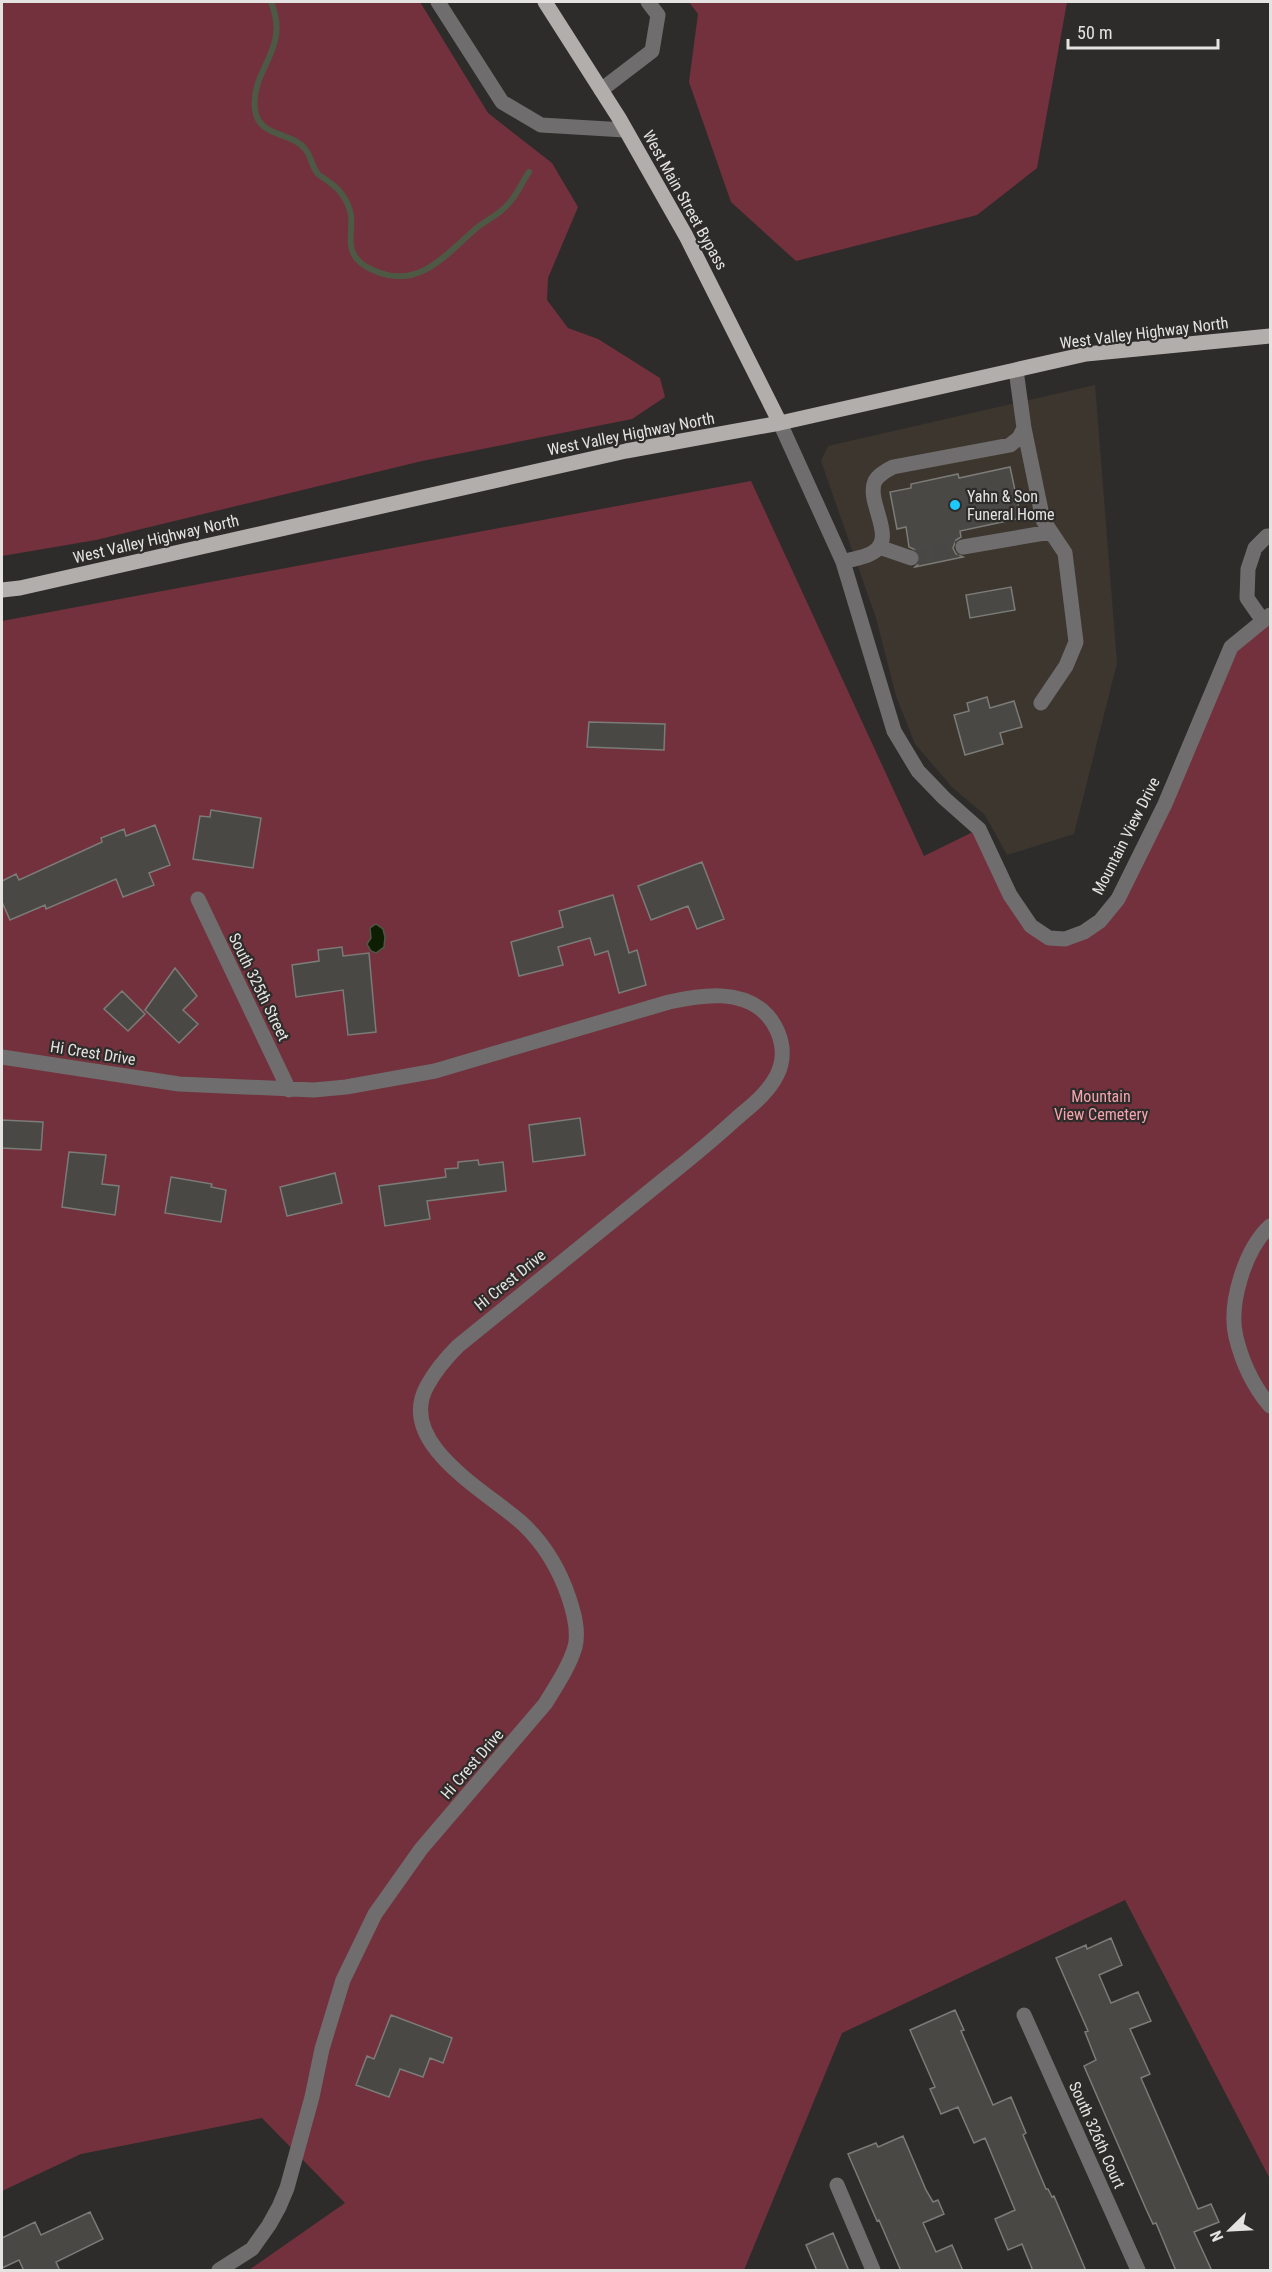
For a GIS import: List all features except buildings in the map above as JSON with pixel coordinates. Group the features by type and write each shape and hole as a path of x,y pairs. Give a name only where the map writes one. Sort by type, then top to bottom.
{"main road":[{"name":"West Main Street Bypass","path":"545,2 625,129 686,236 780,423"},
{"name":"West Valley Highway North","path":"2,590 20,588 627,451 780,423 1086,354 1270,336"}],"street":[{"path":"438,2 502,102 542,125 625,129"},
{"path":"601,90 652,51 658,15 648,2"},
{"path":"1017,370 1024,428 1043,520 1065,554 1076,642 1066,666 1041,703"},
{"name":"Mountain View Drive","path":"780,423 843,562 887,709 904,751 918,771 979,829 1010,895 1031,926 1049,938 1065,939 1084,932 1100,921 1118,899 1165,804 1231,647 1267,618"},
{"path":"843,562 872,553 879,547 883,538 873,492 875,481 882,473 893,466 1010,445 1019,438 1024,428"},
{"path":"963,547 1050,532"},
{"path":"1267,618 1247,597 1248,569 1255,548 1267,536 1270,536"},
{"path":"879,547 911,558"},
{"name":"South 325th Street","path":"198,899 289,1090"},
{"name":"Hi Crest Drive","path":"2,1057 179,1084 314,1090 346,1087 435,1071 669,1002 702,995 740,1000 762,1010 780,1035 783,1054 777,1075 759,1099 706,1145 458,1346 440,1366 426,1387 420,1415 427,1436 463,1476 523,1524 540,1543 564,1582 576,1627 575,1646 560,1679 545,1704 421,1849 375,1914 343,1980 322,2049 312,2097 287,2188 279,2207 252,2249 219,2271"},
{"path":"1270,1226 1244,1266 1234,1316 1235,1336 1246,1367 1256,1387 1270,1406"},
{"name":"South 326th Court","path":"1024,2015 1138,2271"},
{"path":"837,2185 873,2271"}],"shaded area":[{"path":"1095,385 1117,663 1074,834 1007,855 985,815 952,787 915,744 896,696 876,618 821,461 828,446"},
{"path":"376,924 383,929 385,937 384,947 376,953 371,951 367,944 371,938 370,928"}],"green space":[{"path":"2,2 420,2 488,113 552,163 578,207 548,278 547,300 568,328 598,339 660,378 665,397 632,419 422,461 96,540 2,556"},
{"path":"689,2 1067,2 1037,168 977,215 796,261 731,202 689,82 698,14"},
{"name":"Mountain View Cemetery","path":"751,481 924,856 979,829 1031,926 1065,939 1118,899 1231,647 1270,615 1270,2179 1125,1900 842,2033 744,2270 249,2270 345,2203 262,2118 81,2154 2,2191 2,621"}],"waterway":[{"path":"271,2 276,19 276,34 255,95 255,110 258,119 269,130 300,144 308,153 318,174 343,196 351,215 352,249 364,266 394,276 408,276 431,266 477,227 505,207 515,196 529,172"}],"tunnel":[{"path":"911,558 963,547"}],"place":[{"name":"Yahn & Son Funeral Home","path":"955,505"}]}
